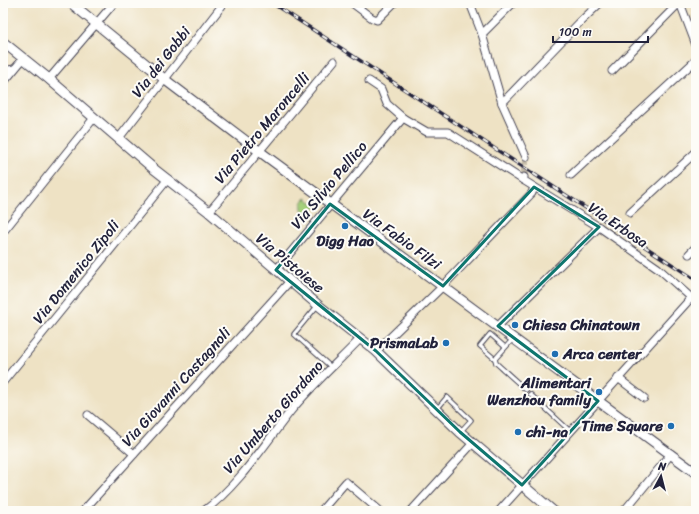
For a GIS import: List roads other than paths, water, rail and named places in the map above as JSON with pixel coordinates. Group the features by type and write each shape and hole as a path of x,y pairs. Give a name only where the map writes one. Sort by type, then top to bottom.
{"street":[{"name":"Via Fabio Filzi","path":"71,3 165,79 259,151 696,473"},
{"path":"49,79 114,3"},
{"name":"Via dei Gobbi","path":"119,138 224,3"},
{"path":"352,3 377,20 394,3"},
{"path":"470,3 482,34 502,103 526,157"},
{"path":"482,34 513,3"},
{"path":"502,103 579,22 600,3"},
{"path":"612,71 679,3 696,45"},
{"name":"Via Pistoiese","path":"3,42 209,212 318,305 376,351 460,432 553,511"},
{"path":"3,82 23,59"},
{"path":"571,175 696,60"},
{"name":"Via Pietro Maroncelli","path":"209,212 334,61"},
{"path":"3,71 14,69"},
{"path":"369,81 381,89 387,104 403,118"},
{"path":"3,232 94,118"},
{"name":"Via Erbosa","path":"403,118 427,132 448,132 524,178 534,187 599,227 658,268 694,300"},
{"name":"Via Silvio Pellico","path":"276,270 403,118"},
{"path":"630,213 694,157"},
{"name":"Via Domenico Zipoli","path":"3,382 168,179"},
{"path":"376,351 443,286 532,193 534,187"},
{"path":"498,326 599,227"},
{"path":"689,254 696,247"},
{"name":"Via Giovanni Castagnoli","path":"83,511 290,281"},
{"path":"499,511 618,378 694,300"},
{"name":"Via Umberto Giordano","path":"204,511 216,502 255,459 291,411 360,339"},
{"path":"618,378 644,398"},
{"path":"88,415 134,454"},
{"path":"411,511 473,443"},
{"path":"624,511 671,454"},
{"path":"320,511 346,482 380,511"}],"lane":[{"path":"318,305 294,334 332,368"},
{"path":"505,347 490,334 480,346 494,359 496,363 526,390"},
{"path":"494,359 513,338"},
{"path":"530,394 571,432"},
{"path":"436,410 447,397 471,420 460,432"}],"tunnel":[{"path":"524,175 526,157"}],"railway":[{"path":"272,3 696,280"}],"place":[{"name":"Digg Hao","path":"345,226"},
{"name":"Chiesa Chinatown","path":"515,325"},
{"name":"PrismaLab","path":"446,343"},
{"name":"Arca center","path":"555,354"},
{"name":"Alimentari Wenzhou family","path":"599,392"},
{"name":"Time Square","path":"671,426"},
{"name":"chì-na","path":"518,432"}]}
